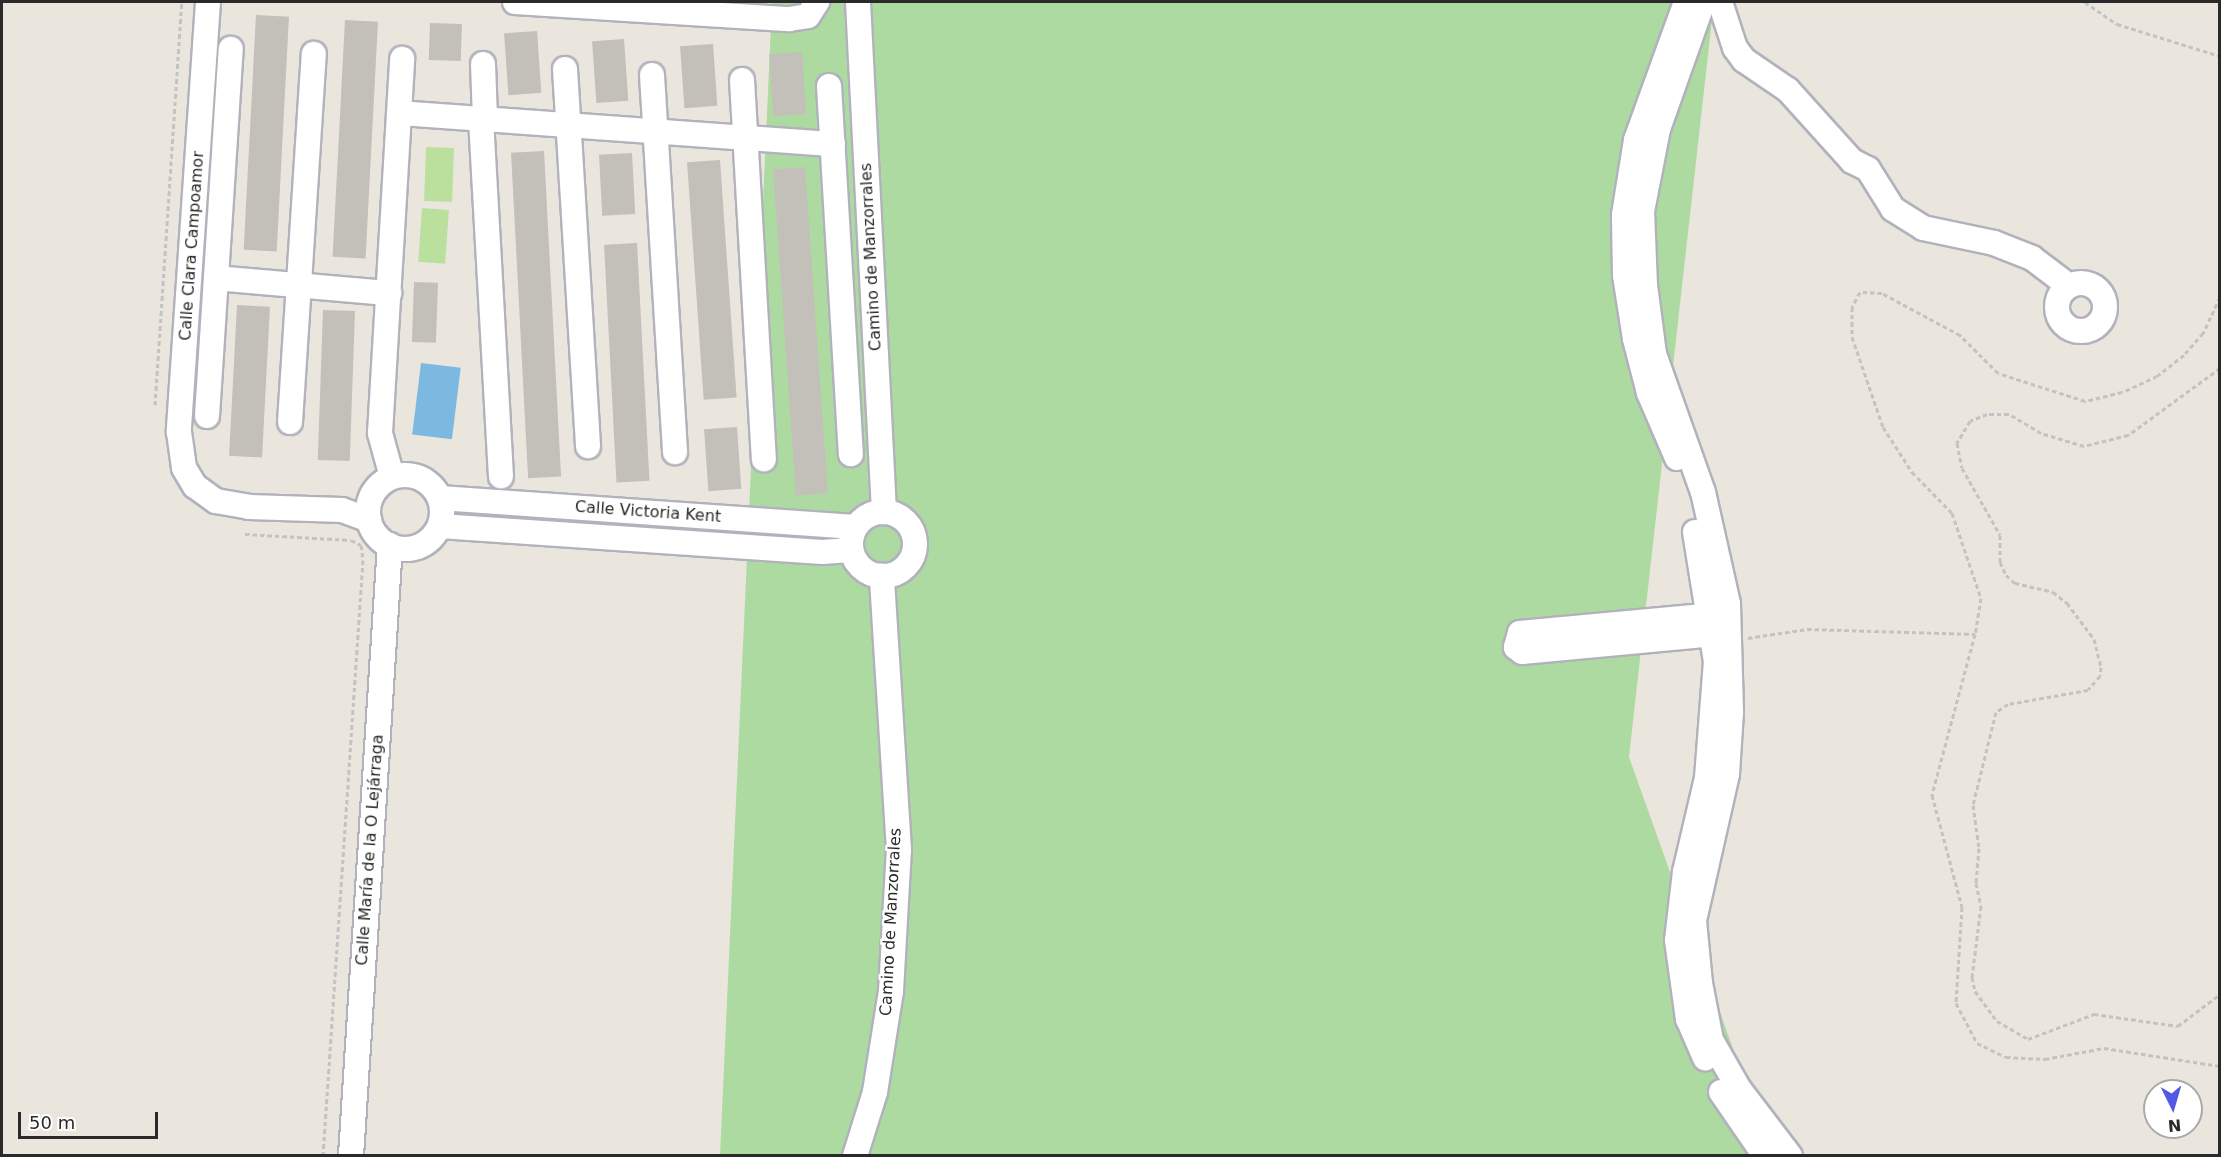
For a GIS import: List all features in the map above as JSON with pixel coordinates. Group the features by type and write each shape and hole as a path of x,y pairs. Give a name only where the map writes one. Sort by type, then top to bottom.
{"street":[{"name":"Calle Clara Campoamor","path":"208,2 179,432 184,468 195,486 216,501 249,507 370,509"},
{"path":"515,2 789,19 808,16 817,2"},
{"name":"Camino de Manzorrales","path":"858,2 884,512"},
{"path":"1686,2 1636,140 1624,215 1625,275 1635,339 1649,393 1682,468 1721,627 1716,661 1707,778 1685,872 1677,940 1688,1018 1719,1088 1765,1155"},
{"path":"1703,2 1658,129 1642,211 1645,285 1654,354 1703,492 1731,712 1727,774 1694,921 1700,983 1711,1040 1738,1089 1790,1155"},
{"path":"1720,2 1735,48 1744,60 1788,90 1852,161 1868,169 1893,209 1923,228 1994,243 2032,258 2069,286"},
{"path":"207,416 231,49"},
{"path":"290,422 314,54"},
{"path":"392,477 415,476 434,488 440,498 440,526 425,543 402,548 390,545 381,539 370,509 392,477 380,433 402,59"},
{"path":"483,64 483,119 501,476"},
{"path":"565,69 588,446"},
{"path":"652,75 675,452"},
{"path":"742,80 764,459"},
{"path":"829,86 851,454"},
{"path":"399,113 833,144"},
{"path":"216,278 389,293"},
{"name":"Calle Victoria Kent","path":"440,498 853,539"},
{"path":"884,512 895,514 912,529 915,551 903,569 882,576 862,569 853,539 868,516 884,512"},
{"name":"Calle Victoria Kent","path":"440,526 822,552 853,539"},
{"name":"Calle María de la O Lejárraga","path":"351,1155 390,545"},
{"name":"Camino de Manzorrales","path":"855,1155 875,1092 891,991 899,850 882,576"},
{"path":"1721,627 1522,652 1516,647 1520,633 1721,627"}],"path":[{"path":"155,405 182,2"},
{"path":"2085,2 2117,24 2220,56"},
{"path":"2220,297 2203,333 2166,369 2122,392 2085,401 1998,373 1960,335 1882,293 1860,292 1852,307 1852,337 1860,368 1883,428 1912,472 1952,513 1981,598 1975,634 1932,795 1962,907 1956,1004 1977,1043 2006,1057 2045,1059 2104,1048 2220,1066"},
{"path":"2220,368 2128,435 2084,446 2041,434 2009,414 1987,414 1970,421 1956,443 1962,468 2000,535 2000,562 2006,575 2015,583 2053,592 2067,603 2094,639 2101,667 2100,676 2088,690 2008,704 1996,712 1973,805 1978,848 1976,883 1981,906 1971,977 1975,991 1997,1021 2028,1039 2094,1014 2163,1027 2178,1026 2220,994"},
{"path":"245,534 351,540 361,545 363,560 323,1155"},
{"path":"1721,627 1975,634"}],"green space":[{"path":"772,2 1714,2 1629,757 1771,1155 720,1156"},
{"path":"426,147 454,148 452,202 424,201"},
{"path":"422,208 449,210 445,264 418,262"}],"water":[{"path":"421,363 461,368 452,439 412,434"}],"building":[{"path":"256,15 289,17 277,251 244,250"},
{"path":"345,20 378,22 366,258 333,257"},
{"path":"430,23 462,24 461,61 429,60"},
{"path":"537,31 541,93 508,95 504,33"},
{"path":"624,39 628,101 596,103 592,41"},
{"path":"713,44 717,106 684,108 680,46"},
{"path":"802,52 806,114 773,116 769,54"},
{"path":"544,151 561,477 528,478 511,153"},
{"path":"632,153 635,214 602,216 599,155"},
{"path":"720,160 737,397 704,400 687,162"},
{"path":"805,167 828,493 796,495 773,169"},
{"path":"637,243 649,481 617,482 604,245"},
{"path":"414,282 438,283 436,343 412,342"},
{"path":"237,305 270,307 262,458 229,456"},
{"path":"323,310 355,311 350,461 318,460"},
{"path":"737,427 741,489 708,491 704,429"}]}
